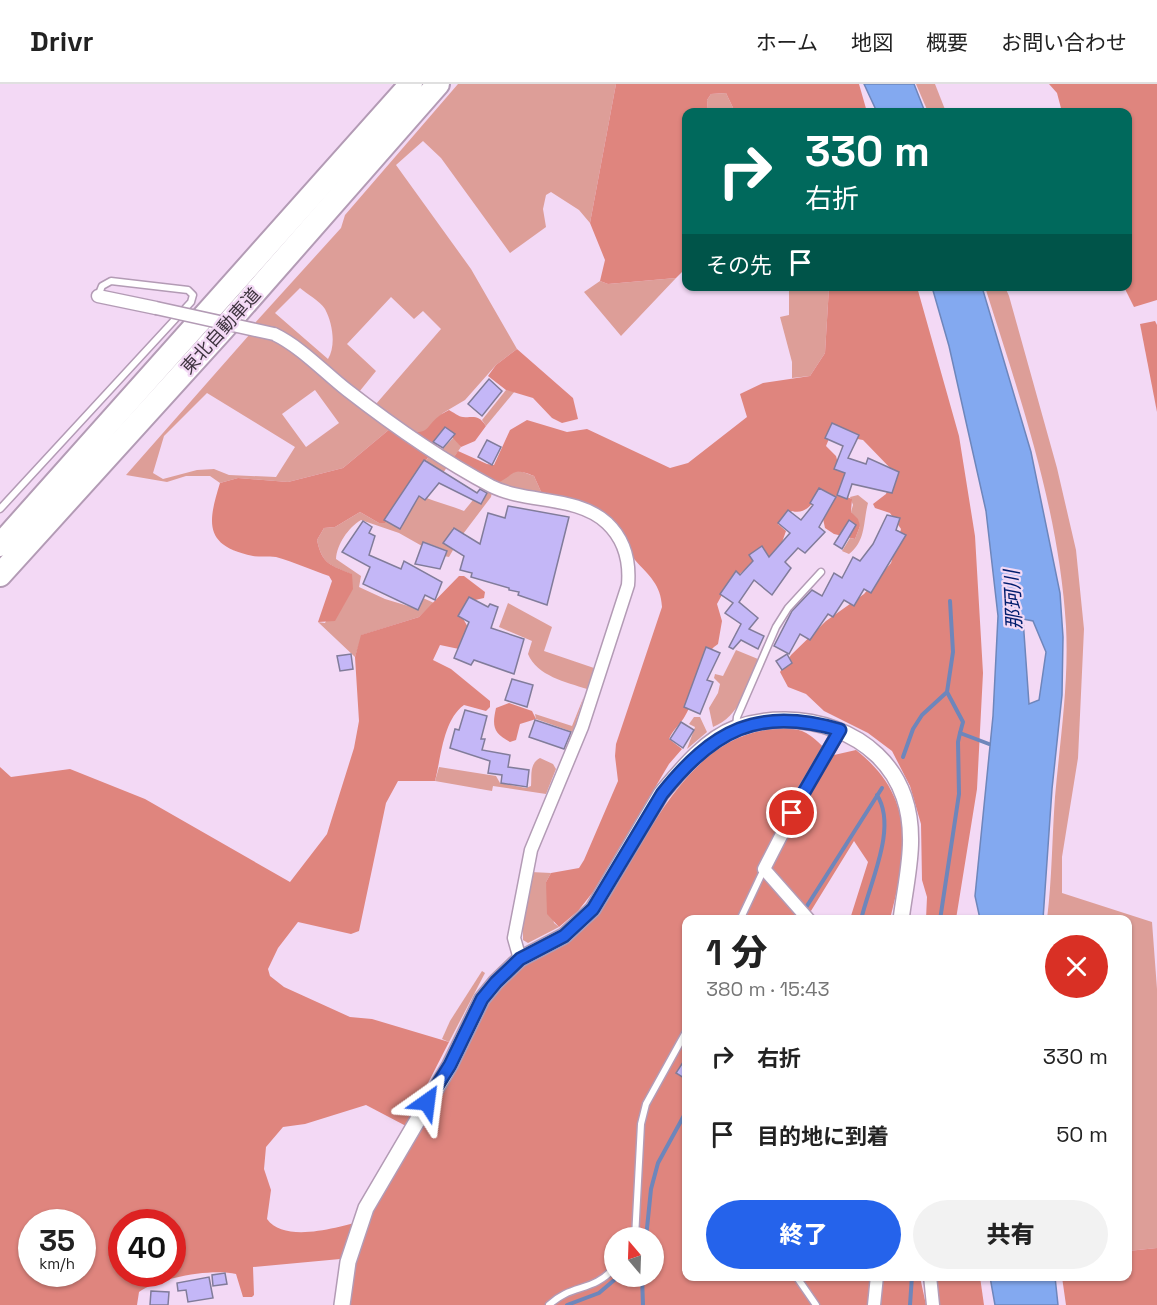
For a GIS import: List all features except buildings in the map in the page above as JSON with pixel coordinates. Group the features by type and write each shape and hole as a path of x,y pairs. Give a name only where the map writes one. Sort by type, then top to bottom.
{"highway":[{"name":"東北自動車道","path":"0,545 411,84"},
{"name":"東北自動車道","path":"0,575 223,329 438,84"}],"street":[{"path":"98,296 274,334 393,424 489,484 513,494 580,508 595,514 607,523 622,542 628,562 628,585 582,728 531,850 514,938 520,959"},
{"path":"342,1305 348,1262 366,1208 450,1065 482,999 520,959 564,936 593,909 662,794 714,740 735,729 787,720 817,723 840,730 880,758 892,773 904,796 910,821 911,841 902,915"},
{"path":"805,915 764,869 802,795 840,730"},
{"path":"874,1305 876,1281"},
{"path":"931,1281 933,1305"}],"lane":[{"path":"0,509 191,302 193,295 188,290 111,281 102,286 98,296"},
{"path":"735,729 737,717 776,627 788,608 821,572"},
{"path":"742,915 764,869"},
{"path":"636,1227 641,1124 646,1104 682,1039"},
{"path":"549,1305 564,1294 604,1280"},
{"path":"799,1281 816,1305"}],"shaded area":[{"path":"458,84 616,84 590,223 579,210 551,192 546,195 543,209 546,227 510,253 441,158 423,141 396,165 471,269 517,349 496,365 465,400 443,413 426,431 417,434 254,324 341,228 345,215","holes":["300,288 320,303 328,315 333,341 328,359 275,313","391,297 414,319 423,311 441,329 376,404 359,392 376,371 347,344"]},
{"path":"616,84 859,84 866,108 733,108 726,93 711,94 707,100 708,108 682,108 682,272 676,278 608,284 600,281 605,260 590,223"},
{"path":"916,84 935,84 944,108 926,108"},
{"path":"1049,84 1157,84 1157,300 1134,307 1126,291 1132,291 1132,108 1061,108 1057,93"},
{"path":"726,93 733,108 708,108 707,100 711,94"},
{"path":"676,278 621,336 584,292 600,281 608,284"},
{"path":"789,291 829,291 825,353 810,376 792,378 792,362 780,317 789,315"},
{"path":"829,291 918,291 959,436 975,536 983,673 977,789 957,915 926,915 927,897 922,880 921,824 910,786 892,751 868,733 824,711 806,694 788,687 780,672 791,655 826,621 864,594 891,563 901,529 890,513 875,508 873,504 886,494 894,472 863,440 831,434 826,446 836,456 840,470 851,473 844,496 852,499 851,512 858,519 860,526 855,539 834,534 825,528 818,495 808,508 797,512 792,511 778,524 786,531 780,548 772,557 754,564 733,580 717,604 722,621 718,644 705,658 689,707 669,739 682,749 669,764 593,892 578,911 559,927 547,914 546,882 551,873 579,868 618,781 616,744 662,607 661,599 657,586 633,557 622,535 614,524 597,510 578,503 543,496 534,476 527,473 514,473 498,483 452,460 458,451 494,465 510,430 527,420 567,432 587,429 670,468 688,463 747,417 740,394 763,383 810,376 825,353"},
{"path":"986,291 1007,291 1009,296 1057,468 1076,550 1084,629 1078,758 1062,857 1062,893 1130,915 1047,915 1055,797 1064,712 1066,626 1062,582 1047,496"},
{"path":"1155,321 1157,325 1157,412 1140,324"},
{"path":"250,334 276,340 391,428 343,468 288,482 238,478 220,483 210,476 186,476 167,482 126,475","holes":["315,390 339,423 306,447 282,414","207,393 295,447 276,477 229,475 214,469 197,470 163,479 153,473 164,436"]},
{"path":"517,349 573,398 578,419 562,423 552,418 533,398 506,390 488,376 496,365"},
{"path":"506,390 515,391 486,426 482,420"},
{"path":"449,410 463,417 476,417 483,422 486,426 475,441 461,447 446,430 385,523 379,523 360,512 335,527 324,528 317,540 321,554 328,563 352,574 353,589 335,621 318,622 332,581 329,576 276,557 253,556 237,552 217,539 212,521 220,483 238,478 288,482 343,468 391,428 422,431"},
{"path":"454,437 461,447 443,473 426,461 435,446 441,451"},
{"path":"520,471 534,476 543,496 498,483 509,473"},
{"path":"408,489 428,499 464,511 473,500 481,504 489,489 492,492 491,497 463,534 453,528 444,543 453,550 449,557 444,556 446,550 424,542 422,546 399,533 361,520 348,532 338,548 336,559 361,576 359,587 385,599 418,609 423,598 434,603 419,617 362,635 355,657 318,622 325,623 351,574 324,559 317,540 324,528 335,527 360,512 379,523"},
{"path":"858,495 868,503 861,537 849,554 842,551 850,538 855,539 860,526 851,512 853,505 850,497"},
{"path":"459,576 464,576 485,592 484,598 466,602 461,615 469,629 459,649 440,645 433,660 451,669 490,701 490,707 486,711 464,705 451,720 435,781 398,781 386,803 359,931 351,934 298,922 278,948 268,969 270,976 284,987 350,1017 372,1019 449,1042 406,1126 366,1105 305,1124 283,1127 266,1147 264,1169 271,1190 267,1219 275,1227 299,1232 327,1229 365,1220 476,1022 510,974 530,958 581,927 599,911 667,802 710,755 736,739 766,730 793,729 807,733 834,755 856,750 876,768 889,787 898,807 902,828 903,849 896,895 891,915 851,915 868,862 854,841 808,915 682,915 682,1281 921,1281 926,1305 347,1305 351,1258 253,1267 254,1295 243,1297 236,1274 213,1272 186,1276 186,1209 108,1209 108,1287 148,1287 139,1292 137,1305 0,1305 0,767 11,777 70,769 145,799 290,882 327,834 354,748 359,721 355,657 361,635 419,617"},
{"path":"508,603 552,627 544,651 594,668 587,689 545,673 532,662 528,654 532,641 499,627"},
{"path":"736,650 758,659 737,708 730,716 713,727 709,708 718,693 720,684 714,678 715,674 723,676"},
{"path":"584,696 573,732 536,719 535,714 572,726"},
{"path":"509,703 532,711 536,719 520,724 516,740 510,742 497,732 494,724 496,708"},
{"path":"694,717 700,717 707,732 687,749 695,727 689,724"},
{"path":"540,758 553,764 556,769 546,794 493,786 492,791 435,781 439,767 496,776 500,783 526,788 531,786 534,763"},
{"path":"531,872 551,873 546,882 554,923 559,927 528,943 523,940 523,926"},
{"path":"1132,916 1152,922 1157,989 1157,1248 1132,1251"},
{"path":"482,971 485,973 449,1042 442,1039 450,1021"},
{"path":"1157,1248 1157,1305 1066,1305 1063,1281 1132,1281 1132,1251"},
{"path":"935,1281 981,1281 984,1305 937,1305"}],"water":[{"path":"864,84 914,84 923,108 875,108"},
{"name":"那珂川","path":"933,291 983,291 1031,452 1060,593 1063,637 1062,695 1052,789 1043,915 979,915 975,896 993,716 998,616 986,511 949,346","holes":["1023,619 1033,621 1046,652 1039,700 1029,704"]},
{"path":"991,1281 1055,1281 1058,1305 995,1305"}],"waterway":[{"path":"950,601 953,652 947,692 963,722 960,733 989,744"},
{"path":"903,757 913,729 922,715 947,692"},
{"path":"941,915 959,794 958,742 960,733"},
{"path":"801,915 882,788"},
{"path":"862,915 883,840 883,808 877,795"},
{"path":"647,1227 651,1189 658,1163 682,1119"},
{"path":"910,1305 912,1281"},
{"path":"567,1305 599,1293 606,1287"},
{"path":"642,1287 643,1305"}],"route":[{"path":"427,1102 450,1065 482,999 520,959 564,936 593,909 662,794 675,777 714,740 735,729 762,722 787,720 817,723 840,730 792,813"}]}
